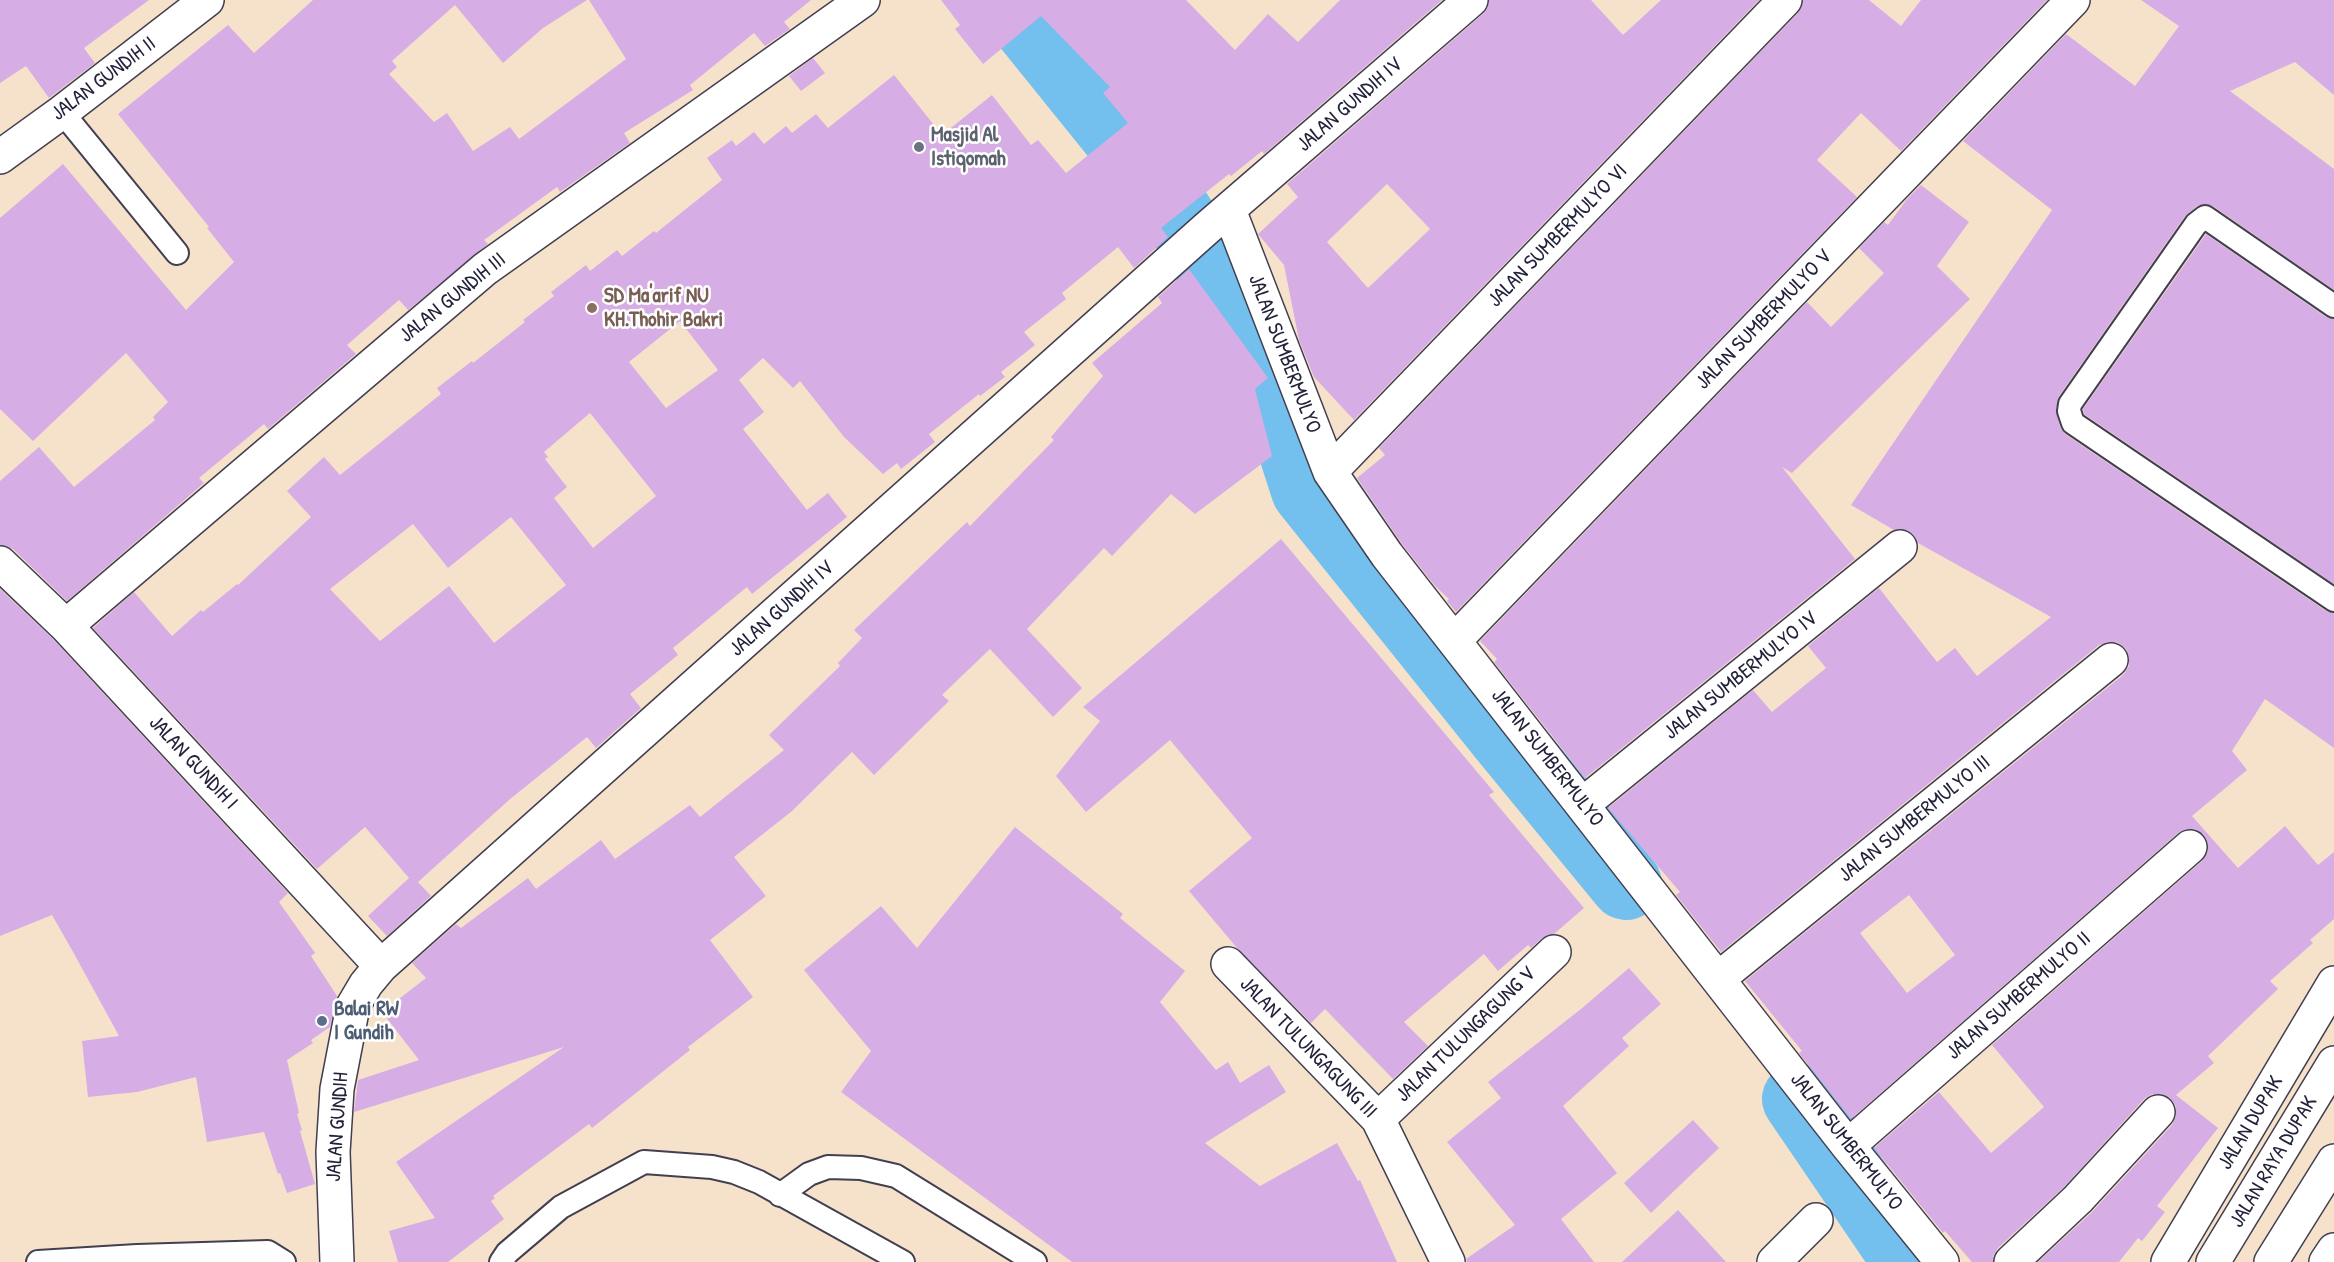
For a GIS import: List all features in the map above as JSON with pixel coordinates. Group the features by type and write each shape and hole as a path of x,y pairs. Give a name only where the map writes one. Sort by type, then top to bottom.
{"street":[{"name":"JALAN GUNDIH II","path":"0,157 207,0"},
{"name":"JALAN GUNDIH III","path":"66,626 485,269 863,0"},
{"name":"JALAN GUNDIH IV","path":"381,966 1218,219 1471,0"},
{"name":"JALAN SUMBERMULYO VI","path":"1330,472 1785,0"},
{"name":"JALAN SUMBERMULYO V","path":"1455,640 2073,0"},
{"name":"JALAN SUMBERMULYO","path":"1218,219 1330,472 1386,555 1455,640 1848,1146 1942,1262"},
{"name":"JALAN SUMBERMULYO IV","path":"1582,805 1900,547"},
{"name":"JALAN GUNDIH I","path":"0,563 66,626 381,966"},
{"name":"JALAN SUMBERMULYO III","path":"1719,978 2111,660"},
{"name":"JALAN SUMBERMULYO II","path":"1848,1146 2190,847"},
{"name":"JALAN TULUNGAGUNG V","path":"1378,1119 1554,952"},
{"name":"JALAN TULUNGAGUNG III","path":"1228,964 1378,1119 1448,1262"},
{"name":"JALAN GUNDIH","path":"337,1262 333,1152 337,1089 353,1006 366,984 381,966"},
{"name":"JALAN DUPAK","path":"2168,1262 2334,983"},
{"name":"JALAN RAYA DUPAK","path":"2213,1262 2334,1062"},
{"path":"2012,1262 2085,1192 2158,1112"},
{"path":"2271,1262 2334,1161"},
{"path":"1774,1262 1816,1220"},
{"path":"2326,1262 2334,1250"}],"lane":[{"path":"62,112 177,253"},
{"path":"2334,306 2205,217 2200,219 2070,404 2069,411 2073,423 2334,600"},
{"path":"501,1262 507,1253 561,1207 644,1162 712,1167 734,1172 759,1182 780,1196 903,1262"},
{"path":"780,1196 809,1174 828,1167 861,1168 896,1176 1035,1262"},
{"path":"38,1262 268,1252 284,1262"}],"building":[{"path":"0,0 149,0 84,48 95,63 49,98 26,66 0,83"},
{"path":"313,0 587,0 543,28 503,63 455,5 392,61 397,67 389,74 434,122 447,113 473,151 510,127 519,139 626,59 589,0 811,0 784,22 790,29 765,46 754,33 690,85 693,90 624,133 630,143 560,192 557,187 484,240 488,244 408,310 399,300 347,345 356,354 268,429 264,424 199,478 204,483 67,601 13,549 0,545 0,481 39,447 74,487 155,420 153,417 168,402 126,353 33,441 0,409 0,218 63,164 186,310 234,262 207,228 209,227 118,114 228,25 254,53"},
{"path":"941,0 1186,0 1235,50 1268,14 1298,42 1340,0 1442,0 1264,154 1262,151 1231,176 1229,174 1161,228 1168,237 1134,268 1118,247 1062,293 1066,299 1024,332 1035,345 1001,372 1005,377 980,396 979,394 929,434 935,442 901,469 897,463 883,474 844,437 800,381 793,388 763,358 739,380 764,412 743,429 807,510 828,493 847,517 752,594 747,587 673,648 678,655 630,694 641,708 596,748 587,737 509,800 418,882 431,896 387,936 368,916 409,878 365,827 317,869 93,628 134,592 172,636 201,610 203,612 238,585 311,517 287,491 324,457 340,475 441,394 437,388 525,322 523,320 554,296 551,292 586,265 590,271 617,250 622,256 654,231 656,233 722,180 707,158 732,140 736,146 754,132 764,144 786,126 792,133 816,114 828,128 894,75 942,135 992,95 1031,145 1038,140 1066,173 1128,123 1103,93 1110,87 1041,16 983,64 955,29 960,25","holes":["680,321 718,370 666,408 629,362","590,413 656,496 593,548 554,498 567,487 545,459 548,457 544,452","511,517 566,585 494,643 449,586 380,641 330,589 413,524 448,568"]},
{"path":"1489,0 1591,0 1623,35 1661,0 1759,0 1354,420 1314,377 1299,340 1284,265 1258,234 1298,197 1287,184 1483,14 1488,7","holes":["1387,184 1430,229 1368,288 1327,242"]},
{"path":"1803,0 1869,0 1901,26 1921,0 2047,0 1901,151 1861,113 1817,160 1857,197 1456,612 1447,601 1449,599 1435,586 1402,544 1357,478 1385,455 1379,448 1798,13"},
{"path":"2141,0 2334,0 2334,95 2295,62 2230,91 2334,169 2334,290 2213,206 2205,204 2197,206 2185,216 2059,396 2056,410 2060,427 2065,434 2326,611 2334,613 2334,748 2265,699 2232,751 2247,770 2192,816 2238,868 2285,826 2318,865 2334,852 2334,919 2310,940 2313,943 2270,981 2278,989 2208,1056 2214,1063 2176,1095 2218,1128 2157,1206 2165,1212 2142,1241 2138,1238 2119,1262 2038,1262 2092,1212 2172,1125 2176,1116 2176,1106 2170,1098 2162,1094 2152,1094 2144,1099 2065,1186 1998,1248 1993,1256 1993,1262 1972,1262 1945,1231 1943,1233 1874,1148 1939,1092 1991,1153 2044,1107 1992,1045 2202,861 2208,852 2208,843 2204,835 2195,829 2186,829 2178,833 1851,1119 1799,1053 1802,1051 1745,981 2123,675 2129,666 2126,649 2117,642 2099,645 1721,952 1676,895 1680,892 1608,808 1753,690 1772,712 1826,668 1808,646 1879,588 1937,662 1955,648 1977,676 2051,617 1918,543 1914,535 1907,530 1894,530 1851,505 2052,210 1963,141 2066,34 2135,86 2179,26","holes":["1909,895 1955,955 1907,993 1860,933"]},
{"path":"813,58 825,73 801,91 789,76"},
{"path":"1921,185 1969,222 1937,266 1970,299 1792,473 1782,467 1855,559 1585,778 1494,662 1497,659 1480,641 1807,302 1831,327 1884,273 1859,248 1884,222 1888,225 1907,199"},
{"path":"2206,234 2326,317 2334,319 2334,584 2084,414 2083,409"},
{"path":"1189,269 1268,378 1255,389 1272,456 1195,514 1171,494 1112,556 1104,548 1027,629 1082,688 1053,717 990,649 942,695 949,701 874,775 852,752 792,811 734,857 766,896 710,940 753,997 688,1047 690,1050 592,1128 589,1124 493,1196 495,1198 491,1201 504,1219 448,1262 398,1262 389,1231 435,1218 396,1162 564,1047 354,1112 358,1080 419,1060 382,1012 426,978 412,963 456,924 461,928 528,878 536,889 601,840 615,859 690,805 700,817 784,750 769,735 840,666 838,663 862,638 854,630 967,522 970,526 1054,440 1051,437 1103,376 1092,363 1162,303 1158,297"},
{"path":"1281,539 1494,792 1489,795 1584,908 1554,934 1542,938 1531,948 1528,945 1498,971 1484,954 1404,1022 1428,1046 1393,1079 1325,1009 1311,1023 1237,948 1189,891 1252,838 1170,740 1086,812 1056,776 1100,721 1083,707"},
{"path":"0,589 53,639 288,893 279,902 315,953 311,956 337,996 330,1027 311,1040 313,1043 287,1060 299,1113 297,1114 302,1130 300,1131 315,1184 287,1193 264,1132 207,1142 196,1077 137,1092 88,1097 82,1041 119,1036 72,950 52,915 0,936"},
{"path":"1015,827 1123,914 1120,918 1185,971 1160,1002 1216,1070 1228,1062 1240,1083 1269,1065 1286,1092 1205,1143 1260,1186 1337,1143 1358,1181 1360,1180 1397,1262 1072,1262 841,1092 871,1051 804,970 881,906 917,948"},
{"path":"1629,968 1661,1004 1622,1038 1629,1046 1563,1106 1617,1173 1561,1219 1594,1262 1467,1262 1466,1259 1515,1225 1447,1142 1501,1098 1488,1082"},
{"path":"1693,1120 1719,1148 1651,1213 1624,1183"},
{"path":"1678,1210 1726,1262 1622,1262"}],"waterway":[{"path":"1008,0 1163,192 1259,341 1307,490 1626,884"},
{"path":"1798,1099 1909,1262"}],"place":[{"name":"Masjid Al Istiqomah","path":"919,147"},
{"name":"SD Ma'arif NU KH.Thohir Bakri","path":"592,308"},
{"name":"Balai RW I Gundih","path":"322,1021"}]}
